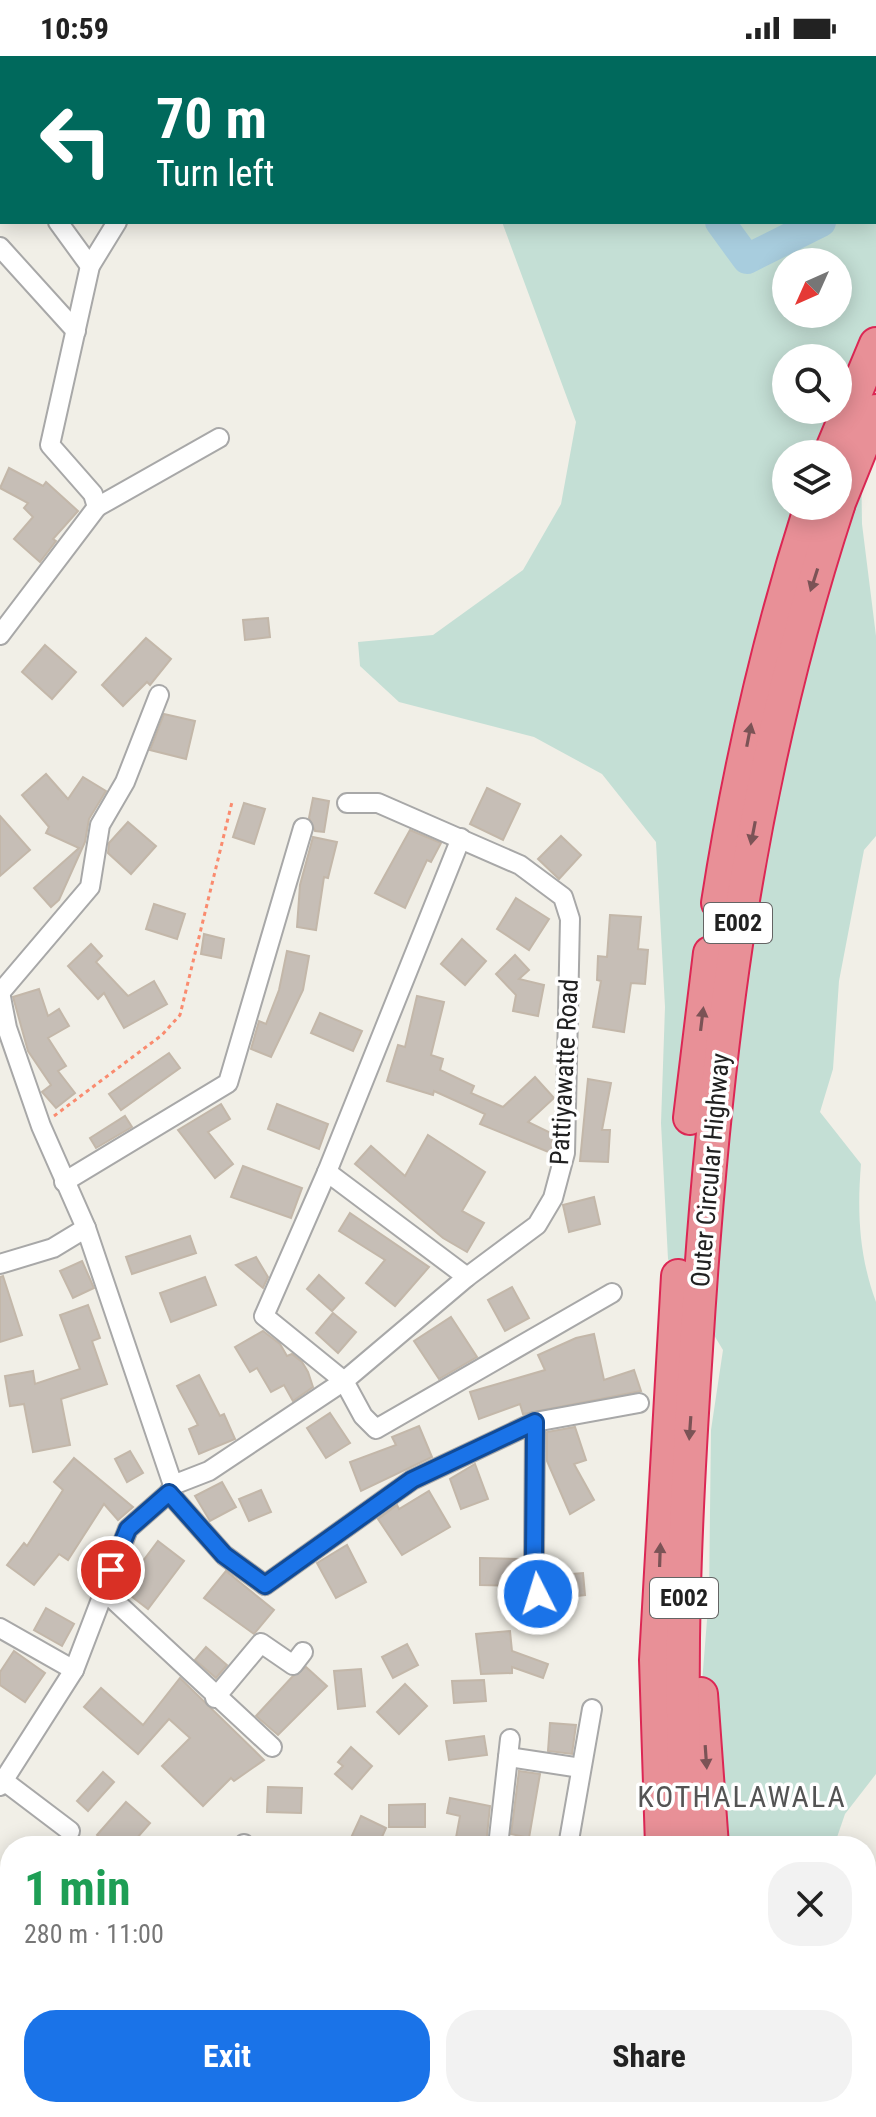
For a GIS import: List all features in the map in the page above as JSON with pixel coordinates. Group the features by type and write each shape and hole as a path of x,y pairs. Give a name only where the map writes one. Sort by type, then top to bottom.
{"highway":[{"path":"836,440 876,344"},
{"name":"Outer Circular Highway","path":"852,471 876,411"},
{"name":"Outer Circular Highway","path":"687,1836 682,1754 686,1484 684,1349 690,1119 725,861 758,691 783,591 806,520"},
{"name":"Outer Circular Highway","path":"662,1836 656,1660 684,1349 711,1124 746,867 781,701 808,598 833,520"},
{"path":"686,1484 711,1836"},
{"path":"643,1836 656,1660"}],"street":[{"path":"59,224 90,266"},
{"path":"97,507 93,494 50,445 90,266 116,224"},
{"path":"0,247 76,331"},
{"path":"0,635 97,507 219,438"},
{"path":"159,695 125,782 100,825 90,887 0,993 7,1028 41,1126 86,1228 171,1489 224,1555 265,1585 412,1480 535,1422 639,1403"},
{"name":"Pattiyawatte Road","path":"2,1784 74,1670 128,1529 171,1489 209,1471 344,1381 467,1277 537,1225 553,1198 565,1153 570,919 563,897 520,865 461,838 378,803 347,803"},
{"path":"64,1182 228,1083 303,828"},
{"path":"461,838 327,1172 264,1316 344,1381 363,1416 376,1429 612,1293"},
{"path":"327,1172 467,1277"},
{"path":"0,1264 53,1248 86,1228"},
{"path":"535,1422 534,1562 538,1594"},
{"path":"103,1590 215,1698 272,1747"},
{"path":"0,1628 74,1670"},
{"path":"215,1698 261,1643 293,1665 303,1652"},
{"path":"570,1836 592,1709"},
{"path":"499,1836 509,1748 581,1768"},
{"path":"2,1784 70,1831"}],"path":[{"path":"41,1126 162,1035 180,1015 232,802"}],"shaded area":[{"path":"503,224 876,224 876,327 860,388 862,524 876,636 876,836 864,850 839,981 833,1069 820,1112 861,1164 861,1234 866,1268 876,1302 876,1774 845,1814 837,1836 690,1836 709,1595 711,1430 723,1350 668,1259 661,1123 665,1007 656,842 602,774 534,737 399,702 360,666 358,642 433,635 523,570 561,504 576,422"}],"building":[{"path":"9,468 43,486 46,482 78,511 53,539 56,541 40,562 14,539 33,517 24,508 28,503 0,488"},
{"path":"268,618 270,637 245,640 243,620"},
{"path":"146,638 171,659 150,685 147,682 123,706 102,685"},
{"path":"45,645 76,672 52,699 22,672"},
{"path":"164,714 195,721 186,759 150,750"},
{"path":"46,774 68,799 83,777 106,791 89,819 85,842 59,900 51,907 34,888 79,848 46,833 49,827 22,795"},
{"path":"487,788 520,804 503,840 470,824"},
{"path":"313,798 329,801 324,832 315,831 309,818"},
{"path":"244,803 265,809 254,844 233,837"},
{"path":"0,816 30,850 0,876"},
{"path":"128,822 156,846 131,874 108,853 109,843"},
{"path":"410,830 441,843 431,862 427,860 405,908 375,893"},
{"path":"561,836 581,855 559,879 538,859"},
{"path":"313,837 337,842 328,878 324,877 316,930 297,927 300,885"},
{"path":"516,898 549,919 529,950 497,929"},
{"path":"154,904 185,914 177,939 146,929"},
{"path":"610,915 641,917 638,949 648,950 645,984 631,983 624,1032 593,1027 601,981 597,980 598,956 607,957"},
{"path":"204,934 224,939 221,958 201,954"},
{"path":"462,939 486,961 465,985 441,964"},
{"path":"91,944 102,956 96,962 128,996 154,981 167,1004 124,1028 104,993 98,999 68,966"},
{"path":"287,951 309,956 303,990 271,1057 251,1049 259,1021 266,1024 279,990"},
{"path":"515,955 529,970 519,979 544,985 538,1016 513,1011 516,995 496,974"},
{"path":"39,989 48,1016 59,1009 69,1026 48,1038 66,1066 58,1071 75,1093 56,1108 42,1092 51,1085 28,1051 13,997"},
{"path":"417,996 444,1002 431,1055 443,1059 440,1070 474,1086 471,1093 503,1107 535,1077 554,1098 528,1122 553,1134 551,1153 480,1124 485,1114 434,1091 433,1095 387,1081 398,1045 405,1047"},
{"path":"320,1013 362,1031 353,1051 311,1033"},
{"path":"169,1053 180,1068 121,1110 109,1094"},
{"path":"588,1079 611,1083 602,1130 610,1130 608,1162 580,1161"},
{"path":"221,1104 230,1119 208,1132 233,1164 215,1178 178,1130"},
{"path":"277,1104 328,1124 319,1149 268,1129"},
{"path":"125,1116 132,1127 96,1148 90,1138"},
{"path":"428,1135 485,1172 462,1211 484,1223 467,1252 443,1238 355,1164 371,1146 405,1176"},
{"path":"243,1166 302,1188 291,1218 231,1197"},
{"path":"594,1197 600,1224 569,1232 563,1205"},
{"path":"350,1213 429,1267 395,1306 366,1283 385,1260 339,1231"},
{"path":"190,1236 196,1253 132,1274 126,1257"},
{"path":"256,1257 268,1277 263,1288 236,1265"},
{"path":"82,1261 94,1288 73,1298 60,1271"},
{"path":"319,1275 344,1298 332,1311 307,1289"},
{"path":"3,1276 22,1335 0,1342 0,1277"},
{"path":"205,1277 216,1305 171,1322 160,1293"},
{"path":"512,1287 529,1318 505,1331 488,1300"},
{"path":"88,1305 100,1338 92,1341 107,1384 61,1399 70,1445 33,1452 24,1404 10,1406 5,1376 33,1371 35,1384 80,1369 60,1315"},
{"path":"333,1313 356,1332 338,1353 316,1333"},
{"path":"451,1317 477,1357 439,1379 414,1341"},
{"path":"263,1331 280,1344 287,1356 292,1354 302,1362 308,1372 313,1387 293,1401 284,1385 271,1392 257,1368 250,1372 235,1347"},
{"path":"594,1334 604,1380 634,1370 641,1391 523,1414 520,1404 479,1419 470,1392 545,1370 538,1355 576,1338"},
{"path":"199,1375 220,1416 224,1414 235,1439 199,1454 189,1429 198,1425 177,1386"},
{"path":"330,1413 350,1443 326,1458 307,1428"},
{"path":"419,1426 432,1457 361,1491 350,1462 396,1445 392,1437"},
{"path":"575,1427 586,1460 574,1464 594,1500 570,1514 547,1461 547,1432"},
{"path":"130,1451 143,1473 127,1482 115,1459"},
{"path":"74,1458 133,1507 118,1520 104,1504 68,1560 59,1554 34,1585 7,1565 24,1543 27,1546 63,1490 54,1482"},
{"path":"475,1464 488,1499 461,1509 450,1479"},
{"path":"222,1482 236,1507 210,1521 195,1496"},
{"path":"261,1490 271,1512 249,1521 239,1499"},
{"path":"429,1491 450,1527 402,1555 378,1519 397,1505 399,1509"},
{"path":"158,1541 184,1561 148,1609 122,1589"},
{"path":"347,1545 366,1582 336,1598 317,1563"},
{"path":"480,1558 522,1559 523,1586 480,1585"},
{"path":"226,1571 274,1610 254,1634 204,1598"},
{"path":"583,1573 585,1595 549,1599 548,1576"},
{"path":"46,1608 74,1624 62,1646 34,1630"},
{"path":"510,1631 512,1651 548,1664 543,1678 512,1667 512,1673 481,1674 476,1634"},
{"path":"407,1644 418,1665 393,1678 382,1657"},
{"path":"206,1647 227,1665 216,1678 195,1660"},
{"path":"14,1651 45,1673 25,1702 0,1685 0,1672"},
{"path":"306,1667 327,1686 278,1735 256,1716 292,1677"},
{"path":"361,1669 365,1706 338,1709 334,1671"},
{"path":"180,1678 264,1760 234,1781 231,1778 203,1806 162,1766 190,1738 169,1719 138,1754 84,1707 101,1688 143,1725"},
{"path":"484,1680 486,1701 454,1703 452,1681"},
{"path":"405,1684 427,1706 399,1734 377,1712"},
{"path":"550,1723 576,1725 572,1754 548,1751"},
{"path":"484,1736 487,1755 449,1760 446,1741"},
{"path":"351,1747 372,1766 352,1789 335,1774 343,1766 338,1762"},
{"path":"519,1771 540,1774 529,1836 511,1834"},
{"path":"103,1772 114,1782 88,1811 77,1801"},
{"path":"268,1787 302,1788 301,1813 267,1812"},
{"path":"450,1798 490,1806 487,1836 456,1836 460,1816 447,1813"},
{"path":"126,1802 150,1823 139,1836 97,1835"},
{"path":"425,1804 425,1827 389,1827 389,1805"},
{"path":"361,1816 386,1828 382,1836 352,1836"}],"waterway":[{"path":"721,224 747,259 817,224"}],"district":[{"name":"KOTHALAWALA","path":"742,1796"}],"route":[{"path":"111,1570 128,1529 169,1493 224,1555 265,1585 412,1480 535,1422 534,1562 538,1594"}]}
